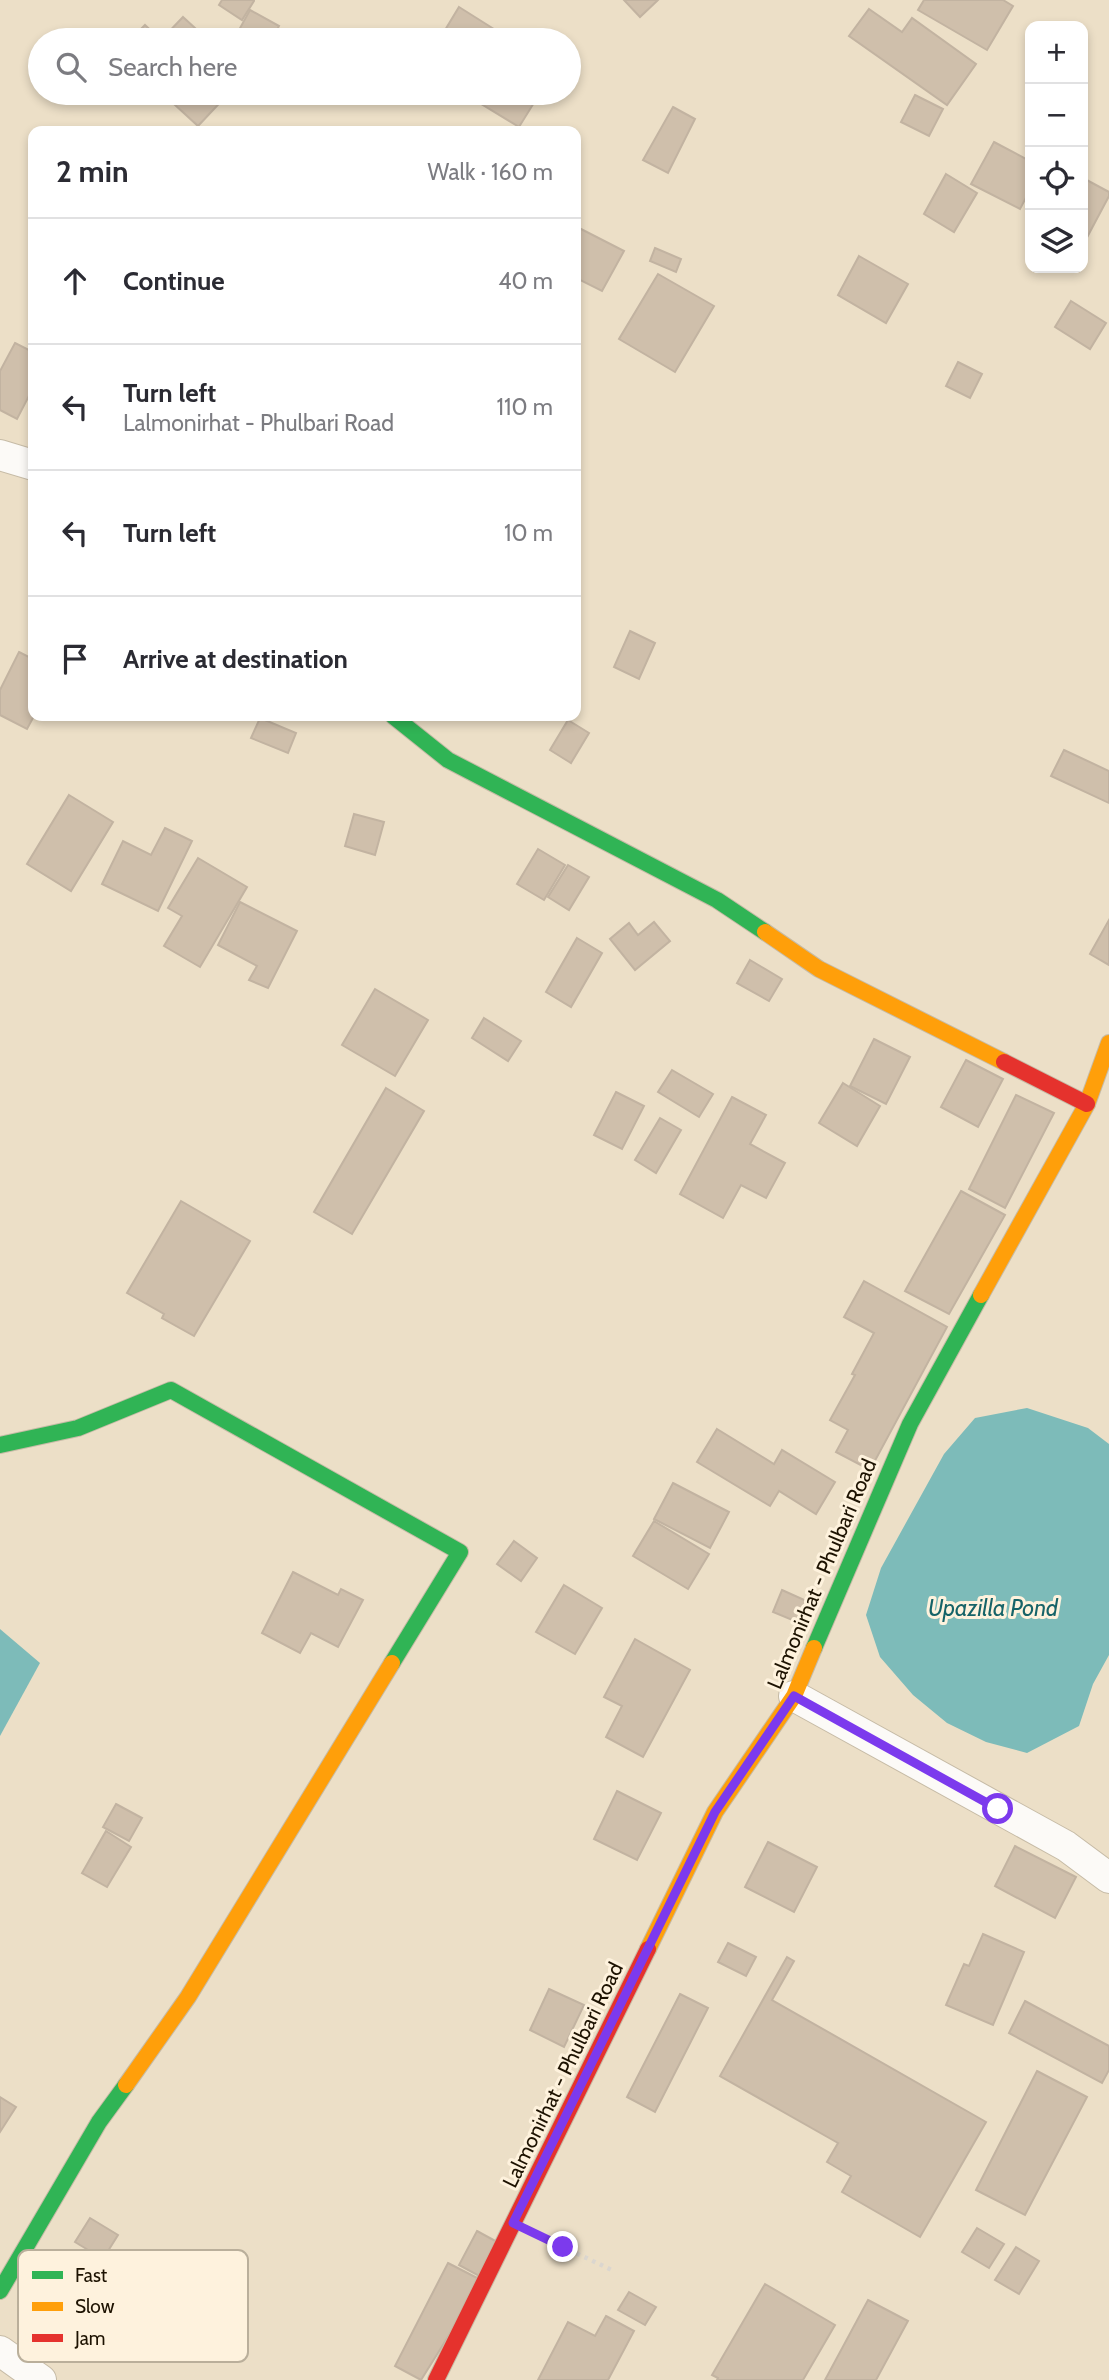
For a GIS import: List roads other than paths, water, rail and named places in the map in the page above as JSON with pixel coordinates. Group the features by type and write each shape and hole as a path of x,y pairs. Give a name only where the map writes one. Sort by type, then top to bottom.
{"street":[{"path":"0,455 28,463"},
{"path":"399,721 448,760 717,900 819,969 1087,1104"},
{"name":"Lalmonirhat - Phulbari Road","path":"436,2380 715,1812 794,1696 910,1424 1087,1104 1109,1043"},
{"path":"0,1445 78,1428 171,1390 460,1552 188,1997 99,2122 24,2250"},
{"path":"794,1696 1066,1846 1109,1878"},
{"path":"0,2291 18,2260"},
{"path":"0,2351 41,2380"}],"water":[{"name":"Upazilla Pond","path":"1027,1408 1088,1428 1109,1444 1109,1655 1093,1684 1079,1726 1027,1753 986,1742 947,1723 913,1695 880,1657 866,1615 881,1568 944,1454 975,1418"},
{"path":"0,1629 40,1663 0,1736"}]}
